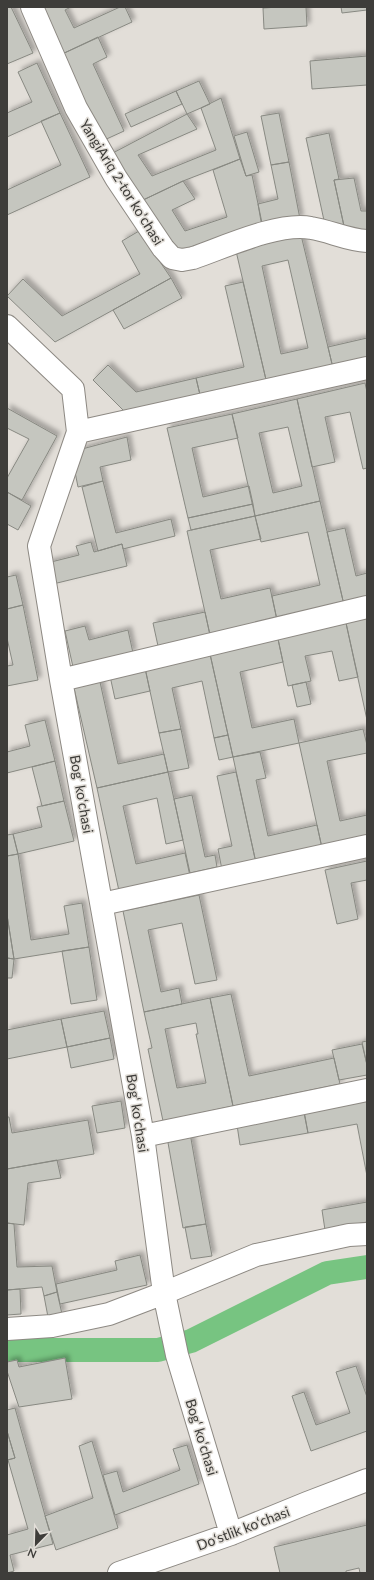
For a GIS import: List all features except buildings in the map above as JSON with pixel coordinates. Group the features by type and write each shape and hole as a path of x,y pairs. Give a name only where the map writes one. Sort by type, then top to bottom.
{"street":[{"name":"YangiАriq 2-tor koʼchasi","path":"32,7 76,108 116,178 163,248 172,258 182,260 193,258 277,229 295,227 311,228 353,240 367,242"},
{"name":"Bogʻ koʻchasi","path":"7,326 73,388 78,432 39,546 61,680 143,1136 166,1304 177,1355 231,1534"},
{"path":"78,432 367,368"},
{"path":"61,680 367,607"},
{"path":"102,904 367,846"},
{"path":"143,1136 367,1090"},
{"path":"7,1329 52,1326 102,1315 166,1304 256,1255 341,1236 367,1234"},
{"name":"Doʻstlik koʻchasi","path":"119,1573 231,1534 367,1480"}],"waterway":[{"path":"7,1350 158,1350 191,1341 327,1273 367,1267"}]}
